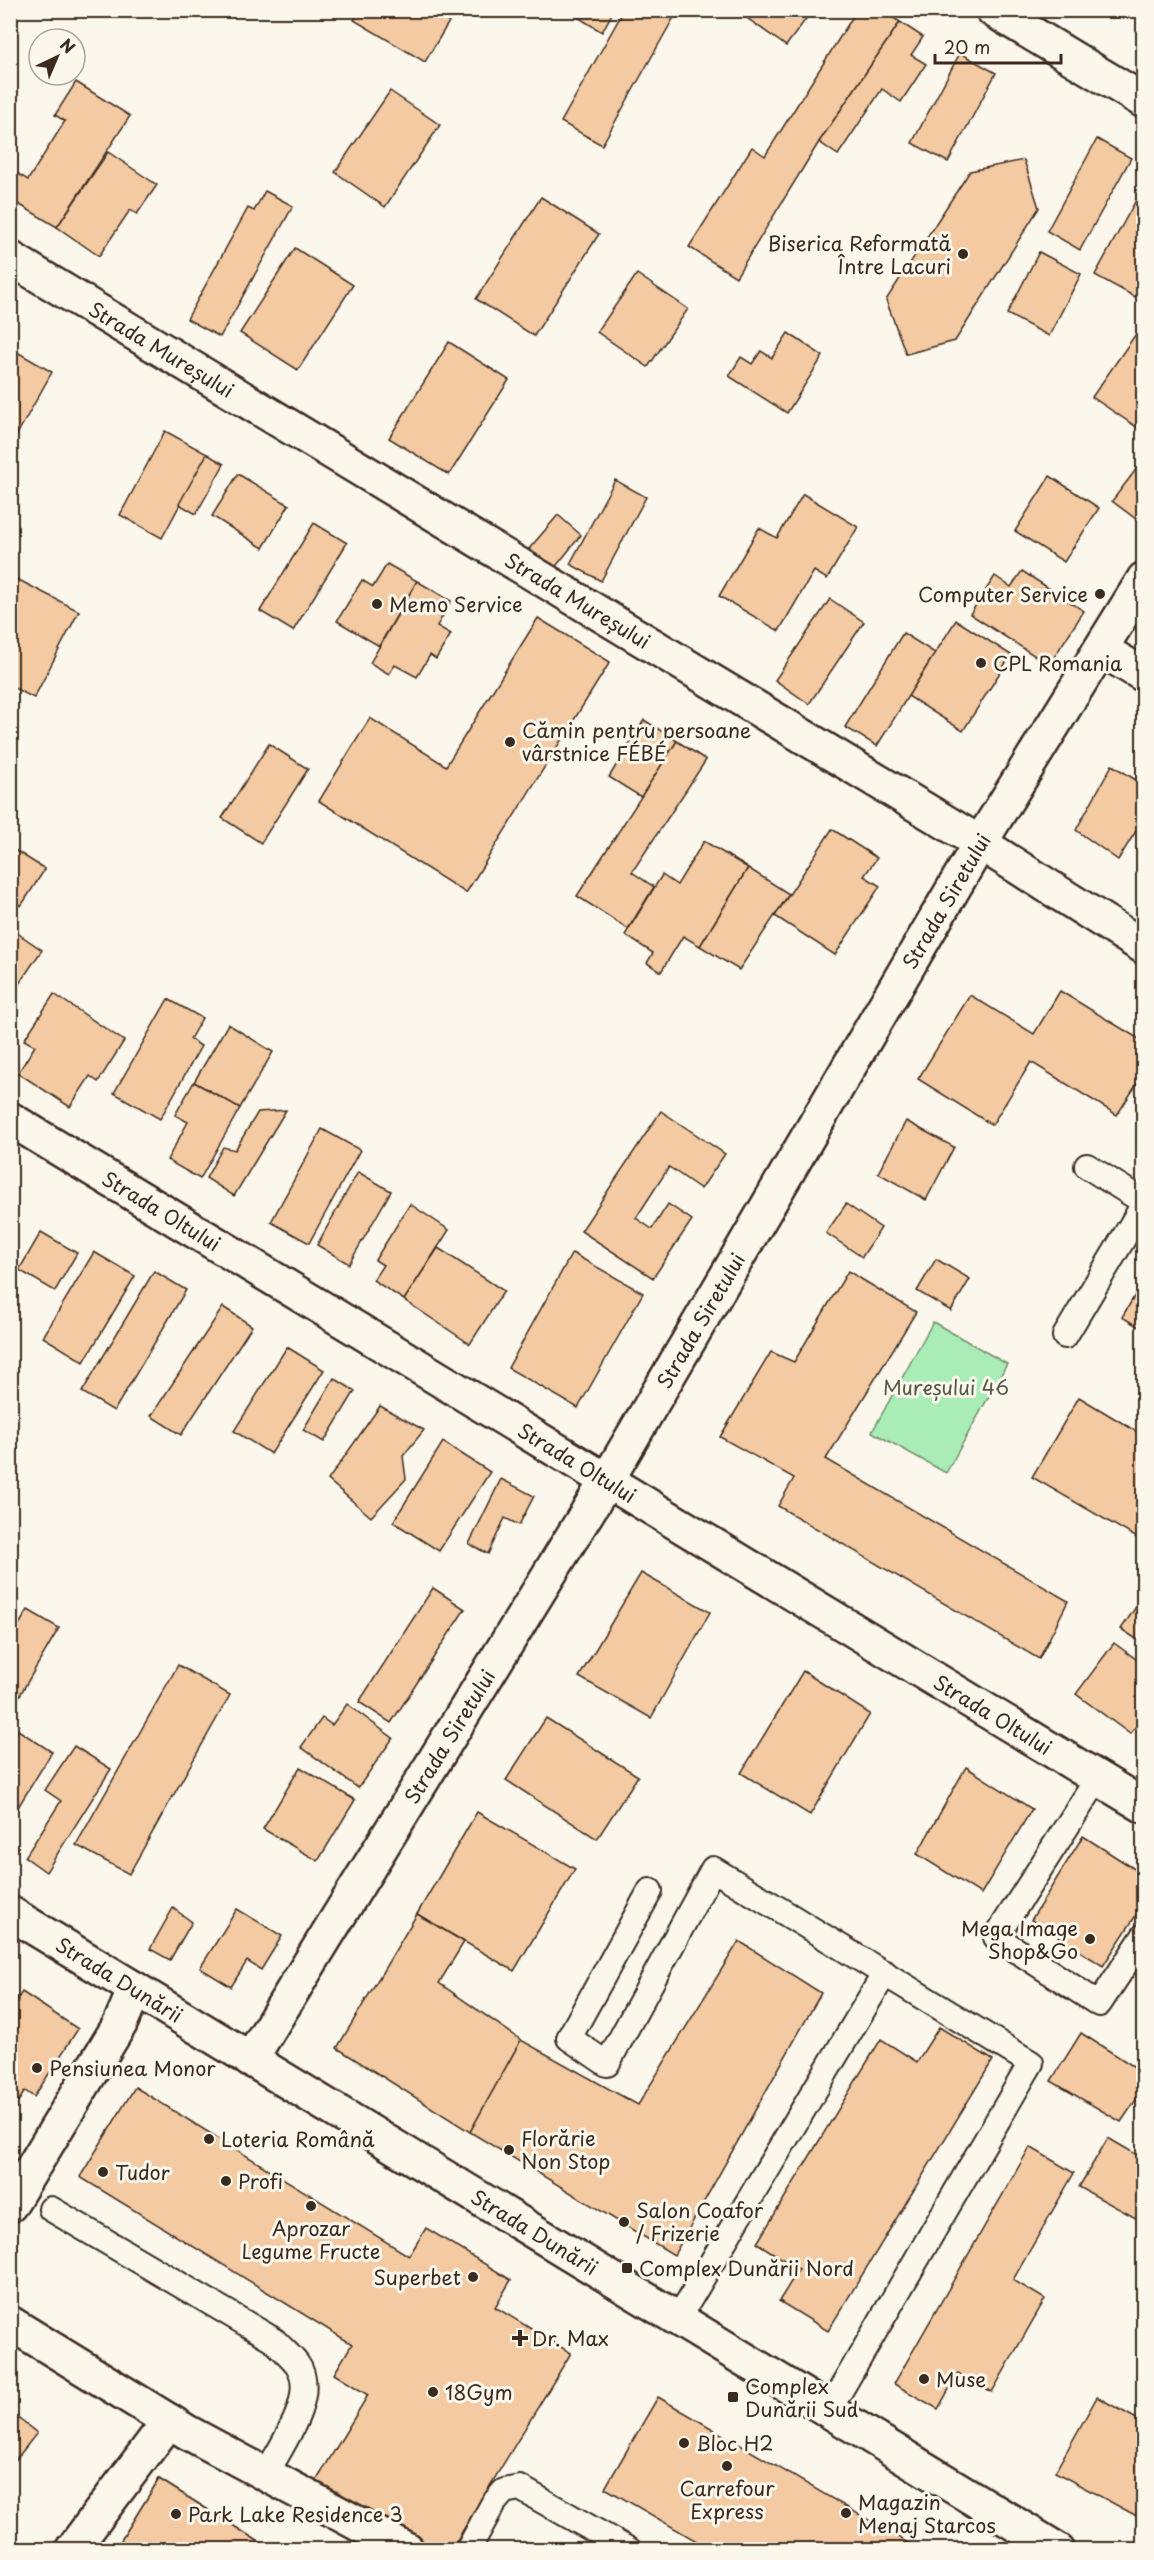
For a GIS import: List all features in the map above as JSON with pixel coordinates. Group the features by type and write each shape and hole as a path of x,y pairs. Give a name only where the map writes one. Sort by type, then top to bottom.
{"street":[{"path":"993,10 1143,101"},
{"name":"Strada Mureșului","path":"10,258 980,843 1143,947"},
{"name":"Strada Siretului","path":"250,2060 606,1482 980,843 1102,650 1143,579"},
{"path":"1102,650 1143,675"},
{"name":"Strada Oltului","path":"10,1119 1143,1806"},
{"name":"Strada Dunării","path":"10,1913 679,2317 1058,2550"},
{"path":"10,2205 120,2024 135,1989"},
{"path":"10,2323 169,2421 406,2550"},
{"path":"72,2550 169,2421"}],"lane":[{"path":"1065,1336 1143,1203 1087,1166"},
{"path":"1098,1778 996,1937 1099,2004 1143,1936"},
{"path":"651,1891 569,2038 607,2064 713,1869 1031,2063 828,2410"},
{"path":"679,2317 885,1972"},
{"path":"51,2209 274,2340 298,2365 304,2388 300,2412 267,2474"},
{"path":"468,2550 504,2492 520,2488 629,2550"}],"green space":[{"name":"Mureșului 46","path":"933,1322 1007,1364 946,1473 872,1432"}],"building":[{"path":"359,10 456,10 425,62 354,20"},
{"path":"566,10 614,10 602,32"},
{"path":"624,10 678,10 602,145 561,122"},
{"path":"736,10 753,10 747,18"},
{"path":"753,10 797,10 796,12 806,19 786,46 747,18"},
{"path":"857,10 881,10 900,22 819,142 736,277 689,247 752,147 765,156"},
{"path":"900,22 923,37 911,55 926,64 901,102 882,89 838,155 819,142"},
{"path":"960,53 996,73 948,162 912,143"},
{"path":"73,87 84,87 130,116 57,227 10,199 10,169 28,180 65,121 55,115"},
{"path":"390,91 440,125 385,207 335,172"},
{"path":"1097,139 1131,158 1080,250 1047,231"},
{"path":"108,152 157,185 137,214 130,210 99,256 57,227"},
{"name":"Biserica Reformată Între Lacuri","path":"1024,160 1039,208 955,341 906,354 886,300 970,171"},
{"path":"1142,189 1144,281 1135,297 1095,275"},
{"path":"265,191 293,206 220,337 187,319 248,208 254,211"},
{"path":"541,197 599,234 534,336 476,299"},
{"path":"295,248 353,285 298,370 240,333"},
{"path":"1039,252 1081,274 1049,336 1007,314"},
{"path":"637,274 688,309 648,367 597,332"},
{"path":"1138,331 1144,335 1144,420 1138,428 1092,397"},
{"path":"788,333 823,356 787,413 729,376 741,357 752,364 761,351 772,358"},
{"path":"449,342 509,380 449,475 389,438"},
{"path":"10,348 52,372 10,447"},
{"path":"165,431 207,454 162,538 120,515"},
{"path":"207,454 224,464 196,514 179,504"},
{"path":"1144,459 1144,525 1112,501"},
{"path":"238,474 289,505 263,548 212,516"},
{"path":"1050,476 1099,508 1064,562 1015,531"},
{"path":"615,480 646,497 601,581 570,564"},
{"path":"803,494 858,527 827,579 814,571 779,631 719,596 759,528 777,538"},
{"path":"558,515 581,535 553,570 529,549"},
{"path":"314,523 347,543 293,631 260,611"},
{"path":"387,564 417,581 379,646 337,621 362,580 373,587"},
{"path":"1022,571 1084,611 1049,665 970,614 995,576 1011,587"},
{"path":"13,577 79,611 34,698 10,686 10,582"},
{"path":"417,581 451,601 437,626 451,634 436,659 430,655 417,677 395,665 389,674 370,663"},
{"path":"830,599 864,622 809,704 775,680"},
{"name":"Cămin pentru persoane vârstnice FÉBÉ","path":"538,618 610,662 466,893 319,801 370,718 446,766"},
{"path":"956,620 1011,655 963,731 908,696"},
{"path":"903,633 935,653 877,746 845,727"},
{"path":"644,720 677,741 641,797 609,777"},
{"path":"677,741 706,760 632,872 654,887 628,929 577,896"},
{"path":"269,744 308,769 261,843 222,818"},
{"path":"1112,765 1144,785 1144,835 1136,831 1118,860 1076,830"},
{"path":"832,829 877,858 864,876 880,886 835,955 775,916"},
{"path":"704,841 748,868 700,946 683,936 661,972 647,963 653,953 625,935 662,875 677,885"},
{"path":"10,847 45,869 21,906 10,899"},
{"path":"748,868 789,894 739,970 700,946"},
{"path":"10,928 42,950 10,997"},
{"path":"1060,991 1144,1042 1144,1073 1117,1115 1031,1062 992,1125 918,1079 970,995 1034,1034"},
{"path":"54,994 124,1041 98,1082 90,1076 70,1107 18,1073 35,1046 24,1040"},
{"path":"168,999 202,1018 190,1039 201,1046 160,1119 114,1093"},
{"path":"228,1024 273,1052 240,1108 194,1082"},
{"path":"194,1082 240,1108 200,1179 167,1160 188,1122 175,1115"},
{"path":"286,1110 234,1196 206,1178 223,1147 235,1150 258,1112"},
{"path":"661,1111 725,1154 701,1189 669,1167 636,1218 652,1229 668,1204 692,1220 653,1278 581,1231"},
{"path":"906,1121 954,1147 926,1200 878,1173"},
{"path":"322,1129 360,1150 309,1243 271,1222"},
{"path":"358,1172 391,1191 349,1264 317,1245"},
{"path":"410,1204 449,1230 404,1300 373,1280 383,1265 375,1260"},
{"path":"846,1204 881,1228 862,1257 826,1233"},
{"path":"41,1232 77,1253 55,1291 19,1270"},
{"path":"438,1248 504,1291 470,1344 404,1300"},
{"path":"94,1252 135,1276 84,1362 43,1337"},
{"path":"572,1253 643,1293 578,1408 508,1368"},
{"path":"936,1259 970,1279 951,1311 917,1291"},
{"path":"154,1271 186,1290 114,1411 82,1392"},
{"path":"848,1271 916,1312 826,1459 1068,1601 1039,1659 778,1506 794,1478 720,1437 771,1352 794,1362"},
{"path":"1144,1280 1144,1330 1122,1317"},
{"path":"223,1307 252,1326 181,1435 151,1416"},
{"path":"287,1347 324,1370 271,1454 234,1431"},
{"path":"334,1378 355,1391 324,1442 303,1430"},
{"path":"1079,1397 1144,1436 1144,1542 1032,1477"},
{"path":"380,1406 424,1430 403,1456 406,1479 371,1517 328,1480"},
{"path":"443,1442 490,1472 439,1551 393,1522"},
{"path":"501,1479 534,1496 519,1525 505,1518 488,1554 469,1544"},
{"path":"641,1573 710,1612 651,1718 579,1677"},
{"path":"433,1588 465,1609 391,1723 359,1702"},
{"path":"1144,1595 1144,1644 1121,1629"},
{"path":"28,1610 59,1628 10,1712 10,1639"},
{"path":"1114,1643 1144,1665 1144,1716 1130,1734 1076,1694"},
{"path":"178,1665 230,1695 129,1874 76,1845"},
{"path":"803,1671 870,1714 810,1815 741,1773"},
{"path":"347,1704 393,1738 358,1788 301,1747 322,1718 332,1725"},
{"path":"546,1718 638,1776 597,1839 506,1780"},
{"path":"18,1730 52,1752 10,1820 10,1741"},
{"path":"74,1746 111,1769 46,1872 25,1857 61,1801 45,1790"},
{"path":"300,1767 355,1800 318,1861 263,1829"},
{"path":"966,1767 1032,1809 981,1894 917,1854"},
{"path":"477,1812 575,1869 514,1971 417,1914"},
{"path":"1083,1836 1144,1875 1144,1903 1103,1966 1031,1920"},
{"path":"173,1908 192,1922 170,1960 150,1949"},
{"path":"237,1909 282,1936 261,1970 247,1961 231,1987 200,1968"},
{"path":"417,1914 464,1942 439,1983 521,2040 470,2132 337,2048"},
{"path":"739,1941 821,1993 674,2255 470,2132 521,2040 638,2105"},
{"path":"22,1992 78,2029 34,2097 25,2091 18,2102 10,2096 10,2010"},
{"path":"939,2027 993,2060 828,2331 779,2301 799,2269 757,2243 881,2039 917,2062"},
{"path":"1081,2033 1144,2073 1144,2088 1121,2122 1051,2081"},
{"path":"135,2087 409,2256 426,2228 511,2280 495,2307 571,2353 451,2550 423,2550 315,2483 368,2395 334,2374 352,2344 80,2177"},
{"path":"1108,2138 1144,2159 1143,2222 1079,2187"},
{"path":"1030,2147 1074,2173 1013,2280 1045,2299 992,2392 958,2373 938,2409 894,2384"},
{"name":"Bloc H2","path":"658,2397 920,2550 712,2550 605,2488"},
{"path":"1097,2397 1144,2423 1144,2520 1055,2472"},
{"path":"10,2412 37,2433 10,2467"},
{"name":"Park Lake Residence 3","path":"159,2479 272,2550 115,2550"},
{"name":"Park Lake Residence 3","path":"159,2479 272,2550 115,2550"}],"place":[{"name":"Biserica Reformată Între Lacuri","path":"963,254"},
{"name":"Computer Service","path":"1100,594"},
{"name":"Memo Service","path":"377,604"},
{"name":"CPL Romania","path":"981,663"},
{"name":"Cămin pentru persoane vârstnice FÉBÉ","path":"510,742"},
{"name":"Mega Image Shop&Go","path":"1090,1939"},
{"name":"Pensiunea Monor","path":"37,2068"},
{"name":"Loteria Română","path":"209,2139"},
{"name":"Florărie Non Stop","path":"509,2150"},
{"name":"Tudor","path":"103,2172"},
{"name":"Profi","path":"226,2181"},
{"name":"Aprozar Legume Fructe","path":"311,2206"},
{"name":"Salon Coafor / Frizerie","path":"624,2222"},
{"name":"Complex Dunării Nord","path":"627,2268"},
{"name":"Superbet","path":"473,2277"},
{"name":"Dr. Max","path":"520,2338"},
{"name":"Muse","path":"924,2379"},
{"name":"18Gym","path":"433,2392"},
{"name":"Complex Dunării Sud","path":"733,2397"},
{"name":"Bloc H2","path":"684,2443"},
{"name":"Carrefour Express","path":"727,2466"},
{"name":"Magazin Menaj Starcos","path":"846,2513"},
{"name":"Park Lake Residence 3","path":"176,2514"}]}
